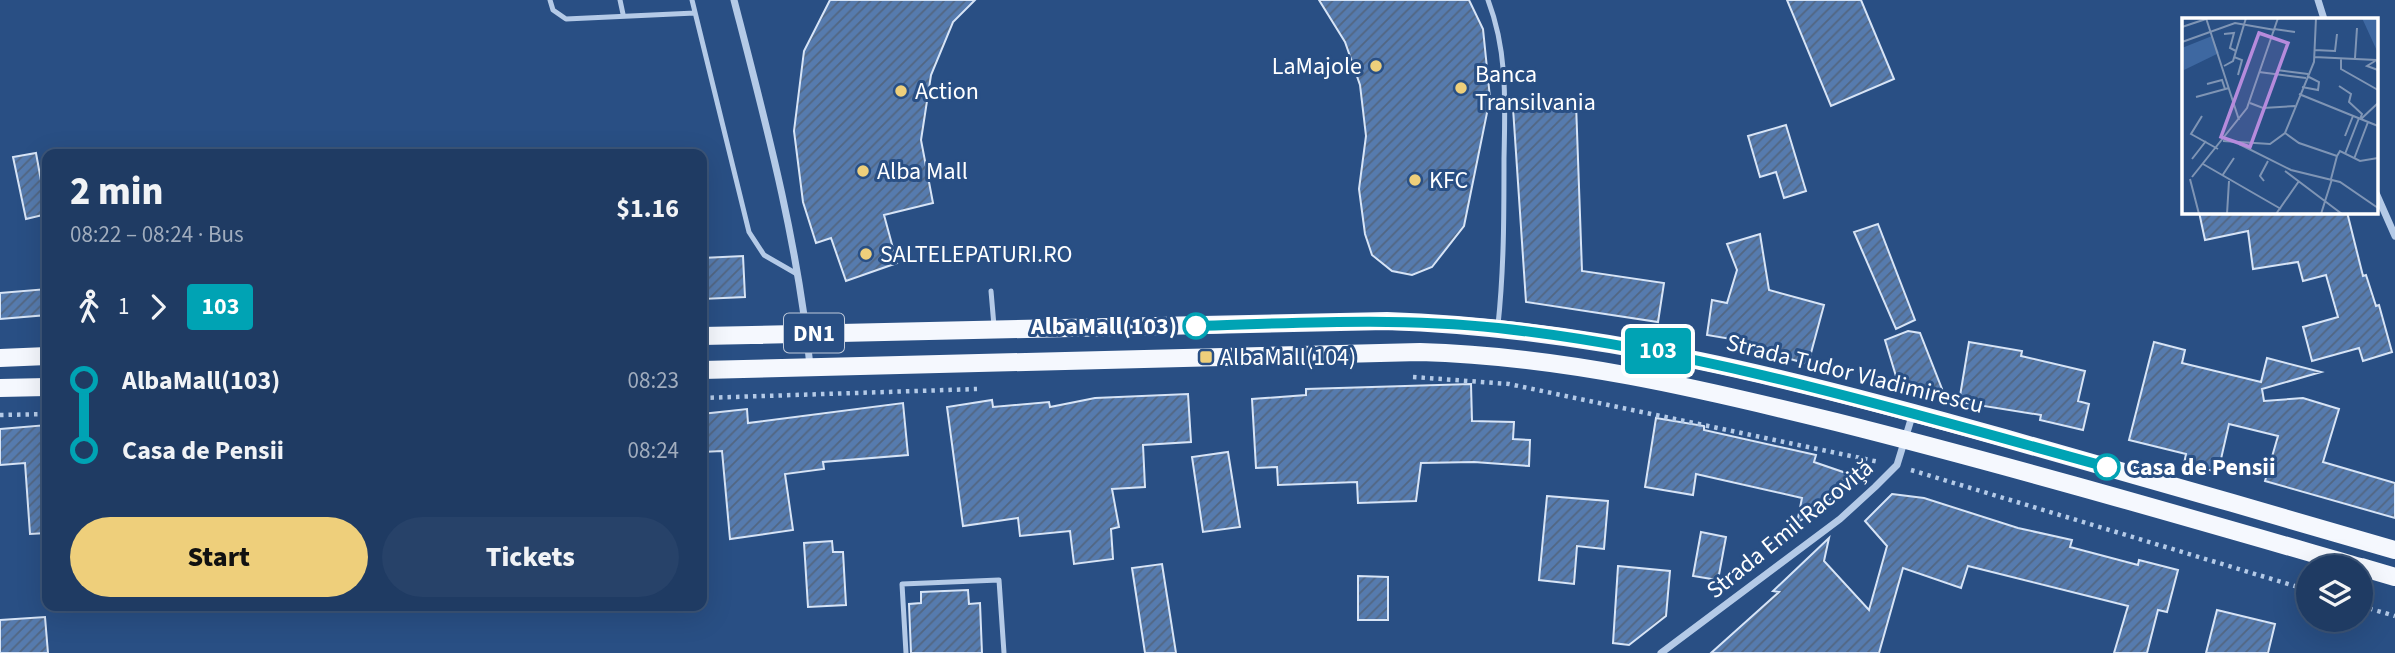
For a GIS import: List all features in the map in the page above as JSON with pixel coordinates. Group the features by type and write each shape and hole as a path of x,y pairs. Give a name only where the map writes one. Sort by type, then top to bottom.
{"main road":[{"name":"Strada Tudor Vladimirescu","path":"707,336 1387,321 1498,328 1694,358 1914,412 2395,550"},
{"name":"DN1","path":"707,370 1409,352 1499,356 1619,372 1692,387 1907,440 2317,555"},
{"path":"0,358 42,356"},
{"path":"0,388 42,387"},
{"name":"DN1","path":"2373,571 2395,577"}],"street":[{"path":"734,0 768,134 797,274 810,367"},
{"path":"2318,0 2324,18"},
{"path":"2378,198 2395,236"},
{"name":"Strada Emil Racoviță","path":"1661,653 1840,519 1897,466 1914,412"}],"lane":[{"path":"550,0 553,10 566,19 623,14 695,13"},
{"path":"620,0 623,14"},
{"path":"692,0 749,232 764,256 797,274"},
{"path":"1488,0 1500,30 1505,74 1504,259 1498,328"},
{"path":"991,291 995,331"},
{"path":"906,653 902,584 999,580 1004,653"}],"path":[{"path":"1406,377 1509,384 1897,466 2296,586"},
{"path":"707,398 978,389"},
{"path":"0,415 42,414"},
{"path":"2373,610 2395,616"}],"building":[{"name":"Alba Mall","path":"830,0 975,0 953,22 931,75 921,140 933,203 884,215 897,263 846,281 831,238 816,243 803,202 794,131 804,51"},
{"path":"1319,0 1469,0 1483,29 1490,98 1464,226 1432,267 1412,275 1392,271 1372,255 1365,234 1359,189 1366,136 1360,85 1345,42"},
{"path":"1787,0 1861,0 1894,79 1831,106"},
{"path":"1576,103 1582,271 1664,283 1658,322 1526,302 1513,108"},
{"path":"1786,125 1806,191 1784,198 1776,172 1760,177 1748,136"},
{"path":"36,153 42,186 42,215 26,219 13,157"},
{"path":"2199,214 2348,214 2363,276 2366,275 2376,306 2379,305 2392,352 2363,361 2359,348 2312,361 2303,327 2338,317 2326,275 2303,281 2298,262 2253,269 2248,231 2205,240"},
{"path":"1878,224 1915,320 1896,329 1854,232"},
{"path":"1760,234 1769,290 1824,305 1808,364 1747,347 1749,342 1707,335 1712,300 1727,303 1737,270 1727,244"},
{"path":"743,256 745,297 707,299 707,258"},
{"path":"42,289 42,315 0,319 0,293"},
{"path":"1908,331 1920,333 1942,389 1899,386 1885,340"},
{"path":"1969,342 2022,351 2021,356 2085,371 2078,401 2089,404 2083,430 2040,420 2041,415 1959,402"},
{"path":"2154,342 2185,350 2182,363 2261,382 2267,358 2321,372 2262,389 2264,401 2303,398 2339,409 2323,462 2395,483 2395,518 2265,481 2278,436 2229,424 2218,472 2184,464 2186,454 2129,440"},
{"path":"1471,384 1472,421 1514,422 1513,439 1530,440 1529,466 1474,462 1421,463 1416,501 1358,503 1357,482 1278,485 1277,467 1256,468 1252,399 1306,395 1306,389"},
{"path":"1188,394 1191,442 1143,445 1145,487 1112,489 1119,527 1111,529 1113,559 1074,564 1070,531 1020,536 1018,518 963,526 947,407 992,400 993,407 1049,402 1050,407 1095,398"},
{"path":"903,403 908,455 823,462 824,469 785,474 793,530 730,539 722,451 707,452 707,413 747,409 748,423"},
{"path":"1656,418 1704,426 1704,430 1816,455 1814,462 1846,473 1841,492 1797,523 1802,498 1696,474 1693,495 1645,487"},
{"path":"42,425 42,533 30,534 25,463 0,465 0,429"},
{"path":"1228,452 1240,527 1203,532 1192,457"},
{"path":"1892,494 1924,498 2018,528 2072,540 2070,547 2138,565 2139,560 2178,570 2167,612 2158,610 2147,653 2114,653 2128,606 1968,566 1961,588 1903,568 1879,653 1711,653 1779,592 1773,591 1829,538 1824,561 1869,610 1887,546 1865,521"},
{"path":"1547,496 1608,501 1604,549 1577,546 1574,584 1539,580"},
{"path":"1701,532 1726,537 1718,580 1693,576"},
{"path":"832,541 833,552 843,552 846,605 808,607 804,543"},
{"path":"1162,564 1176,653 1145,653 1132,568"},
{"path":"1618,566 1670,571 1666,616 1629,645 1613,643"},
{"path":"1358,576 1388,577 1388,620 1358,620"},
{"path":"968,590 969,604 980,603 982,653 911,653 909,604 921,603 921,592"},
{"path":"2217,610 2275,624 2268,653 2206,653"},
{"path":"45,617 48,653 0,653 0,620"}],"bus line":[{"name":"103","path":"1196,326 1421,322 1498,328 1624,345 1694,358 1914,412 2107,467"}],"place":[{"name":"LaMajole","path":"1376,66"},
{"name":"Banca Transilvania","path":"1461,88"},
{"name":"Action","path":"901,91"},
{"name":"Alba Mall","path":"863,171"},
{"name":"KFC","path":"1415,180"},
{"name":"SALTELEPATURI.RO","path":"866,254"},
{"name":"AlbaMall(103)","path":"1196,326"},
{"name":"AlbaMall(104)","path":"1206,357"},
{"name":"Casa de Pensii","path":"2107,467"}]}
